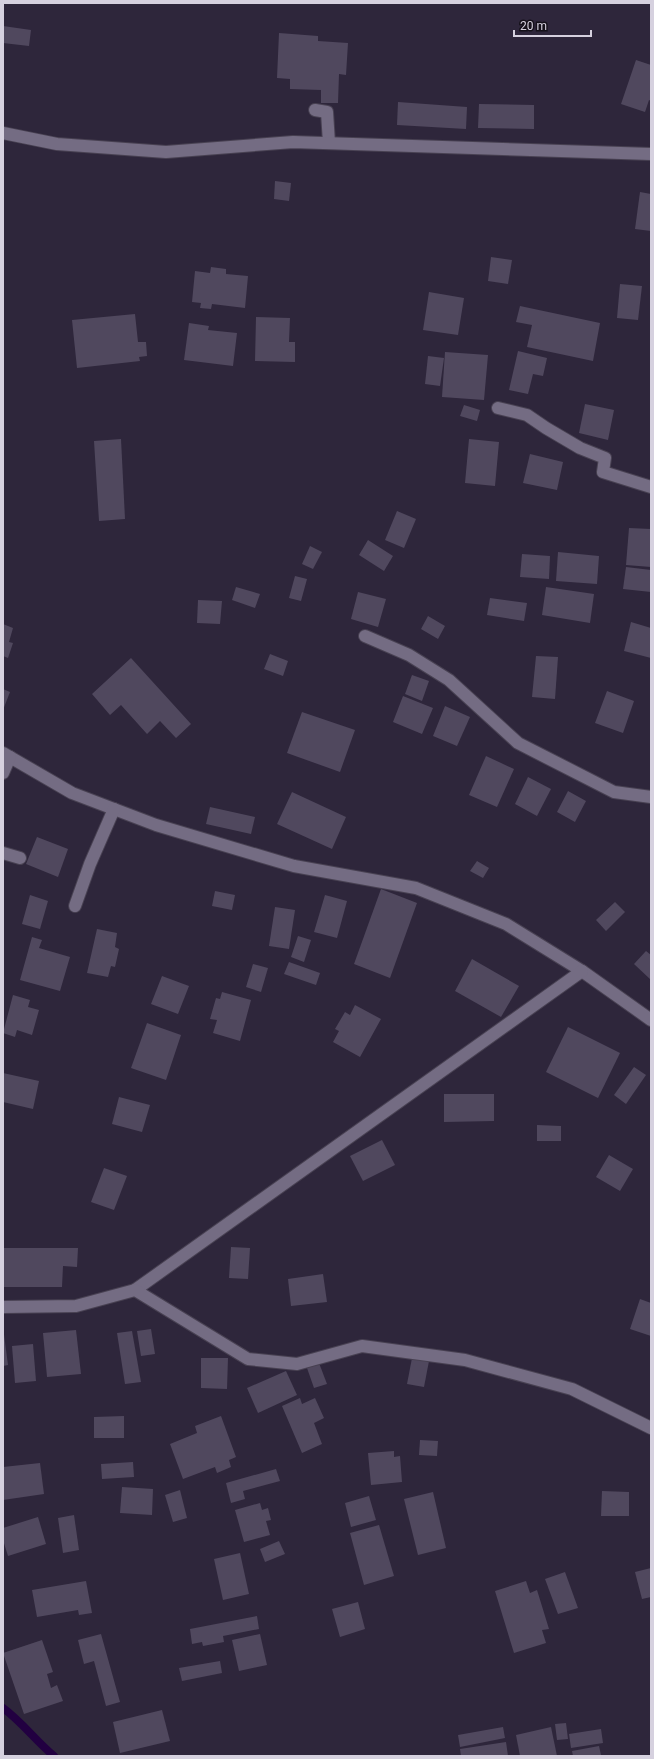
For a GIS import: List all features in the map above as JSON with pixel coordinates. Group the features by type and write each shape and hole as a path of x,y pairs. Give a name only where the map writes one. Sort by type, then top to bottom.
{"street":[{"path":"315,110 327,112 329,143"},
{"path":"3,133 57,144 166,152 293,142 651,154"},
{"path":"498,408 527,415 580,448 605,458 603,472 651,487"},
{"path":"365,636 409,655 449,680 518,743 614,792 651,797"},
{"path":"3,773 7,755 72,793 156,825 294,866 416,888 506,924 582,971 651,1020"},
{"path":"75,906 90,864 114,809"},
{"path":"3,853 20,858"},
{"path":"3,1307 76,1306 135,1290 582,971"},
{"path":"135,1290 248,1358 297,1364 362,1346 465,1360 572,1389 651,1428"}],"building":[{"path":"3,26 31,30 29,46 3,43"},
{"path":"279,33 318,36 318,41 348,43 346,75 339,74 338,103 321,103 321,90 290,89 290,79 277,78"},
{"path":"636,60 651,65 651,101 649,100 645,112 621,104"},
{"path":"398,102 467,107 466,129 397,125"},
{"path":"479,104 534,105 534,129 478,128"},
{"path":"275,181 291,183 289,201 274,199"},
{"path":"640,192 651,194 651,231 635,229"},
{"path":"491,257 512,260 508,284 488,281"},
{"path":"211,267 226,269 226,274 248,276 245,308 212,304 211,309 200,308 201,303 192,302 195,271 210,273"},
{"path":"620,284 642,286 638,320 617,318"},
{"path":"429,292 464,298 458,335 423,330"},
{"path":"520,306 600,323 593,361 527,347 532,325 516,322"},
{"path":"135,314 138,342 146,342 147,356 139,357 140,361 77,368 72,320"},
{"path":"256,317 290,318 289,342 295,342 295,362 255,361"},
{"path":"189,323 209,326 208,330 237,333 233,366 184,360"},
{"path":"518,351 547,358 543,376 533,374 528,394 509,390"},
{"path":"445,352 488,355 484,400 442,397"},
{"path":"428,356 444,358 440,386 425,384"},
{"path":"585,404 614,410 608,440 579,433"},
{"path":"464,405 480,410 477,421 460,416"},
{"path":"121,439 125,519 99,521 94,441"},
{"path":"469,439 499,442 495,486 465,483"},
{"path":"530,454 563,462 557,490 523,483"},
{"path":"397,511 416,519 404,548 385,540"},
{"path":"629,528 651,529 651,567 626,565"},
{"path":"368,540 393,556 384,571 359,555"},
{"path":"310,546 322,552 313,569 302,564"},
{"path":"558,552 599,556 597,584 556,581"},
{"path":"522,554 550,556 549,579 520,577"},
{"path":"626,567 651,570 651,592 623,589"},
{"path":"295,576 307,579 301,601 289,598"},
{"path":"236,587 260,594 255,608 232,600"},
{"path":"546,587 594,594 590,623 542,615"},
{"path":"358,592 386,599 378,627 351,619"},
{"path":"490,598 527,603 524,621 487,615"},
{"path":"198,600 222,601 220,624 197,623"},
{"path":"428,616 445,626 438,639 421,629"},
{"path":"631,622 651,628 651,658 624,651"},
{"path":"3,624 13,628 9,642 13,643 8,658 3,656"},
{"path":"270,654 288,661 283,676 264,669"},
{"path":"536,656 558,657 555,699 532,697"},
{"path":"131,658 191,724 176,738 160,721 147,734 121,705 110,715 92,694"},
{"path":"412,675 429,681 422,701 405,694"},
{"path":"3,689 10,692 3,710"},
{"path":"607,691 634,701 623,733 595,723"},
{"path":"403,696 433,708 422,734 393,722"},
{"path":"445,706 470,717 457,746 433,736"},
{"path":"302,712 355,730 340,772 287,753"},
{"path":"486,756 514,769 497,807 469,795"},
{"path":"528,777 551,789 537,816 515,804"},
{"path":"568,791 586,801 575,822 557,812"},
{"path":"292,792 346,817 332,849 277,824"},
{"path":"210,807 255,817 251,834 206,824"},
{"path":"37,837 68,849 58,877 26,864"},
{"path":"477,861 489,868 483,878 470,871"},
{"path":"381,889 417,903 390,978 354,964"},
{"path":"215,891 235,895 232,910 212,906"},
{"path":"30,895 48,901 40,929 22,924"},
{"path":"325,895 347,901 337,938 314,932"},
{"path":"615,902 625,912 606,931 596,920"},
{"path":"275,907 295,910 289,949 269,946"},
{"path":"97,929 117,933 115,947 119,949 115,967 111,966 108,977 87,973"},
{"path":"298,936 311,940 304,962 291,957"},
{"path":"32,937 42,940 39,948 70,957 60,991 20,980"},
{"path":"646,951 651,955 651,980 634,964"},
{"path":"472,959 519,986 501,1017 455,991"},
{"path":"289,962 320,973 316,985 284,974"},
{"path":"253,964 268,968 261,992 246,987"},
{"path":"162,976 189,986 178,1014 151,1004"},
{"path":"222,992 251,1000 240,1041 213,1033 217,1020 210,1019 216,998 220,999"},
{"path":"13,995 30,1000 28,1007 39,1010 32,1035 17,1030 15,1037 3,1033"},
{"path":"355,1005 381,1019 360,1057 333,1042 339,1031 335,1029 345,1012 350,1015"},
{"path":"147,1023 181,1035 166,1080 131,1068"},
{"path":"568,1027 620,1053 598,1098 546,1072"},
{"path":"634,1067 646,1075 626,1104 614,1095"},
{"path":"3,1073 39,1081 33,1109 3,1102"},
{"path":"444,1094 494,1094 494,1121 444,1122"},
{"path":"119,1097 150,1105 142,1132 112,1124"},
{"path":"537,1125 561,1126 561,1141 537,1141"},
{"path":"382,1140 395,1165 363,1181 350,1156"},
{"path":"609,1155 633,1169 620,1191 596,1177"},
{"path":"104,1168 127,1176 114,1210 91,1202"},
{"path":"231,1247 250,1248 248,1279 229,1278"},
{"path":"3,1248 78,1248 77,1267 63,1266 62,1287 3,1287"},
{"path":"323,1274 327,1302 291,1306 288,1279"},
{"path":"640,1299 651,1303 651,1336 630,1329"},
{"path":"3,1327 8,1365 3,1366"},
{"path":"151,1329 155,1354 141,1356 137,1331"},
{"path":"76,1330 81,1374 47,1377 43,1333"},
{"path":"132,1331 141,1382 125,1384 117,1333"},
{"path":"33,1344 36,1381 15,1383 12,1346"},
{"path":"201,1358 228,1358 227,1389 201,1388"},
{"path":"412,1358 429,1361 424,1387 407,1384"},
{"path":"319,1363 327,1384 314,1388 307,1368"},
{"path":"286,1371 297,1395 258,1413 247,1388"},
{"path":"300,1398 302,1404 315,1398 324,1418 314,1423 322,1444 302,1453 282,1406"},
{"path":"124,1416 124,1438 94,1438 94,1417"},
{"path":"221,1416 236,1457 229,1460 231,1467 217,1473 215,1467 183,1479 170,1444 197,1433 195,1426"},
{"path":"420,1440 438,1441 437,1456 419,1455"},
{"path":"394,1451 394,1457 400,1456 402,1482 371,1485 368,1453"},
{"path":"133,1462 134,1477 102,1479 101,1464"},
{"path":"40,1463 44,1494 3,1500 3,1467"},
{"path":"276,1469 280,1481 243,1491 245,1499 231,1503 226,1483"},
{"path":"122,1487 153,1489 152,1515 120,1513"},
{"path":"180,1490 187,1518 173,1522 165,1495"},
{"path":"602,1491 629,1492 629,1516 601,1516"},
{"path":"433,1492 446,1548 418,1555 404,1499"},
{"path":"369,1496 376,1520 351,1527 345,1503"},
{"path":"260,1503 262,1510 268,1508 271,1520 266,1521 270,1535 244,1542 235,1510"},
{"path":"74,1515 79,1550 63,1553 58,1518"},
{"path":"38,1517 46,1544 8,1556 3,1540 3,1528"},
{"path":"379,1525 394,1576 364,1585 350,1533"},
{"path":"279,1541 285,1554 265,1562 260,1549"},
{"path":"240,1553 249,1594 223,1600 214,1559"},
{"path":"651,1568 651,1597 642,1599 635,1572"},
{"path":"565,1572 578,1608 558,1614 545,1579"},
{"path":"86,1581 92,1613 79,1615 78,1610 37,1617 32,1590"},
{"path":"526,1581 530,1593 537,1590 549,1629 542,1630 546,1643 514,1653 495,1591"},
{"path":"358,1602 365,1629 340,1637 332,1609"},
{"path":"257,1616 259,1629 223,1636 224,1642 203,1646 202,1642 192,1644 190,1629"},
{"path":"101,1634 120,1702 106,1706 94,1661 84,1664 78,1640"},
{"path":"260,1634 267,1665 239,1671 232,1640"},
{"path":"42,1640 53,1672 47,1674 51,1688 57,1685 63,1701 24,1714 3,1653"},
{"path":"220,1661 222,1673 182,1681 179,1668"},
{"path":"162,1710 170,1741 120,1753 113,1722"},
{"path":"566,1723 568,1739 557,1740 555,1724"},
{"path":"503,1727 505,1738 460,1747 458,1735"},
{"path":"551,1727 557,1756 520,1756 516,1735"},
{"path":"601,1729 603,1743 571,1748 569,1734"},
{"path":"506,1742 508,1756 461,1756 460,1749"},
{"path":"599,1746 601,1755 573,1756 572,1751"}],"waterway":[{"path":"3,1708 54,1756"}]}
